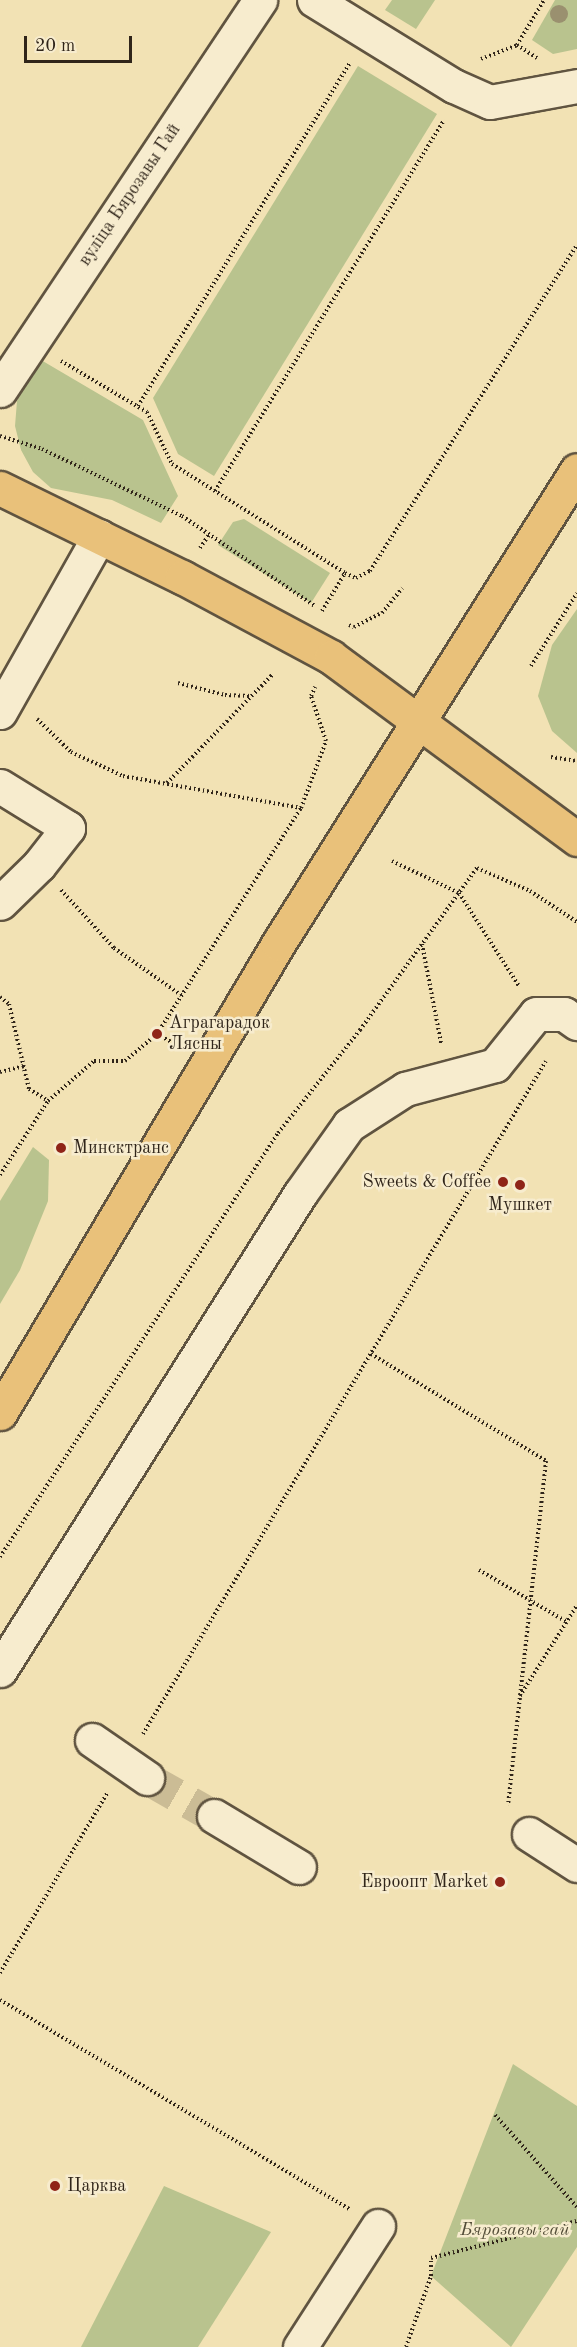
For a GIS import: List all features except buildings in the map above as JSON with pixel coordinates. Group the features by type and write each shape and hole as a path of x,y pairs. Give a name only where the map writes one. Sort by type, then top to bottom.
{"main road":[{"path":"0,1413 278,944 348,836 417,718 577,470"},
{"path":"0,488 99,536 331,657 417,718 522,801 577,839"}],"street":[{"name":"вуліца Бярозавы Гай","path":"0,390 260,0"},
{"path":"314,0 454,86 490,102 577,86"},
{"path":"5,702 99,536"},
{"path":"0,786 68,828 39,865 0,903"},
{"path":"0,1670 293,1204 349,1125 405,1089 495,1065 536,1014 564,1014 574,1021"},
{"path":"92,1740 137,1770"},
{"path":"214,1816 299,1867"},
{"path":"518,1822 577,1865"},
{"path":"300,2347 378,2226"}],"path":[{"path":"544,0 517,45 544,62"},
{"path":"138,406 356,54"},
{"path":"215,491 441,131 444,114"},
{"path":"31,342 147,412 172,464 356,578 370,571 577,244"},
{"path":"0,436 52,453 182,516 322,611 345,573"},
{"path":"349,624 354,627 382,613 402,588"},
{"path":"531,666 577,593"},
{"path":"166,784 272,675"},
{"path":"178,683 225,695 251,696"},
{"path":"0,1175 48,1101 94,1061 125,1061 157,1034 301,808 326,741 310,696"},
{"path":"5,702 71,752 123,776 301,808"},
{"path":"551,757 577,761"},
{"path":"392,861 459,893 536,1014"},
{"path":"39,865 114,948 181,995"},
{"path":"0,1557 278,1133 477,868 530,891 577,922"},
{"path":"422,944 448,1077"},
{"path":"0,998 9,1004 29,1089 48,1101"},
{"path":"0,1973 137,1770 371,1354 574,1021"},
{"path":"0,1072 24,1066"},
{"path":"371,1354 546,1461 520,1697 518,1822"},
{"path":"479,1569 567,1622"},
{"path":"520,1697 577,1605"},
{"path":"0,2000 378,2226"},
{"path":"495,2115 577,2207"},
{"path":"406,2347 431,2276 431,2258 577,2220"}],"green space":[{"path":"392,0 435,0 416,29 385,10"},
{"path":"555,0 577,0 577,49 553,54 532,40"},
{"path":"358,66 437,114 214,476 178,454 153,398"},
{"path":"41,360 143,420 178,496 161,523 112,500 51,488 33,472 21,450 15,426 17,401 26,379"},
{"path":"244,519 330,573 311,603 218,545 233,522"},
{"path":"577,609 577,753 552,731 538,696 552,645"},
{"path":"33,1147 49,1160 48,1201 20,1270 0,1304 0,1201"},
{"name":"Бярозавы гай","path":"513,2064 577,2106 577,2247 511,2347 431,2276"},
{"path":"164,2186 271,2232 198,2347 81,2347"}],"tunnel":[{"path":"147,1778 214,1816"}],"place":[{"name":"Аграгарадок Лясны","path":"157,1034"},
{"name":"Минсктранс","path":"61,1148"},
{"name":"Sweets & Coffee","path":"503,1182"},
{"name":"Мушкет","path":"520,1185"},
{"name":"Евроопт Market","path":"500,1882"},
{"name":"Царква","path":"55,2186"}]}
